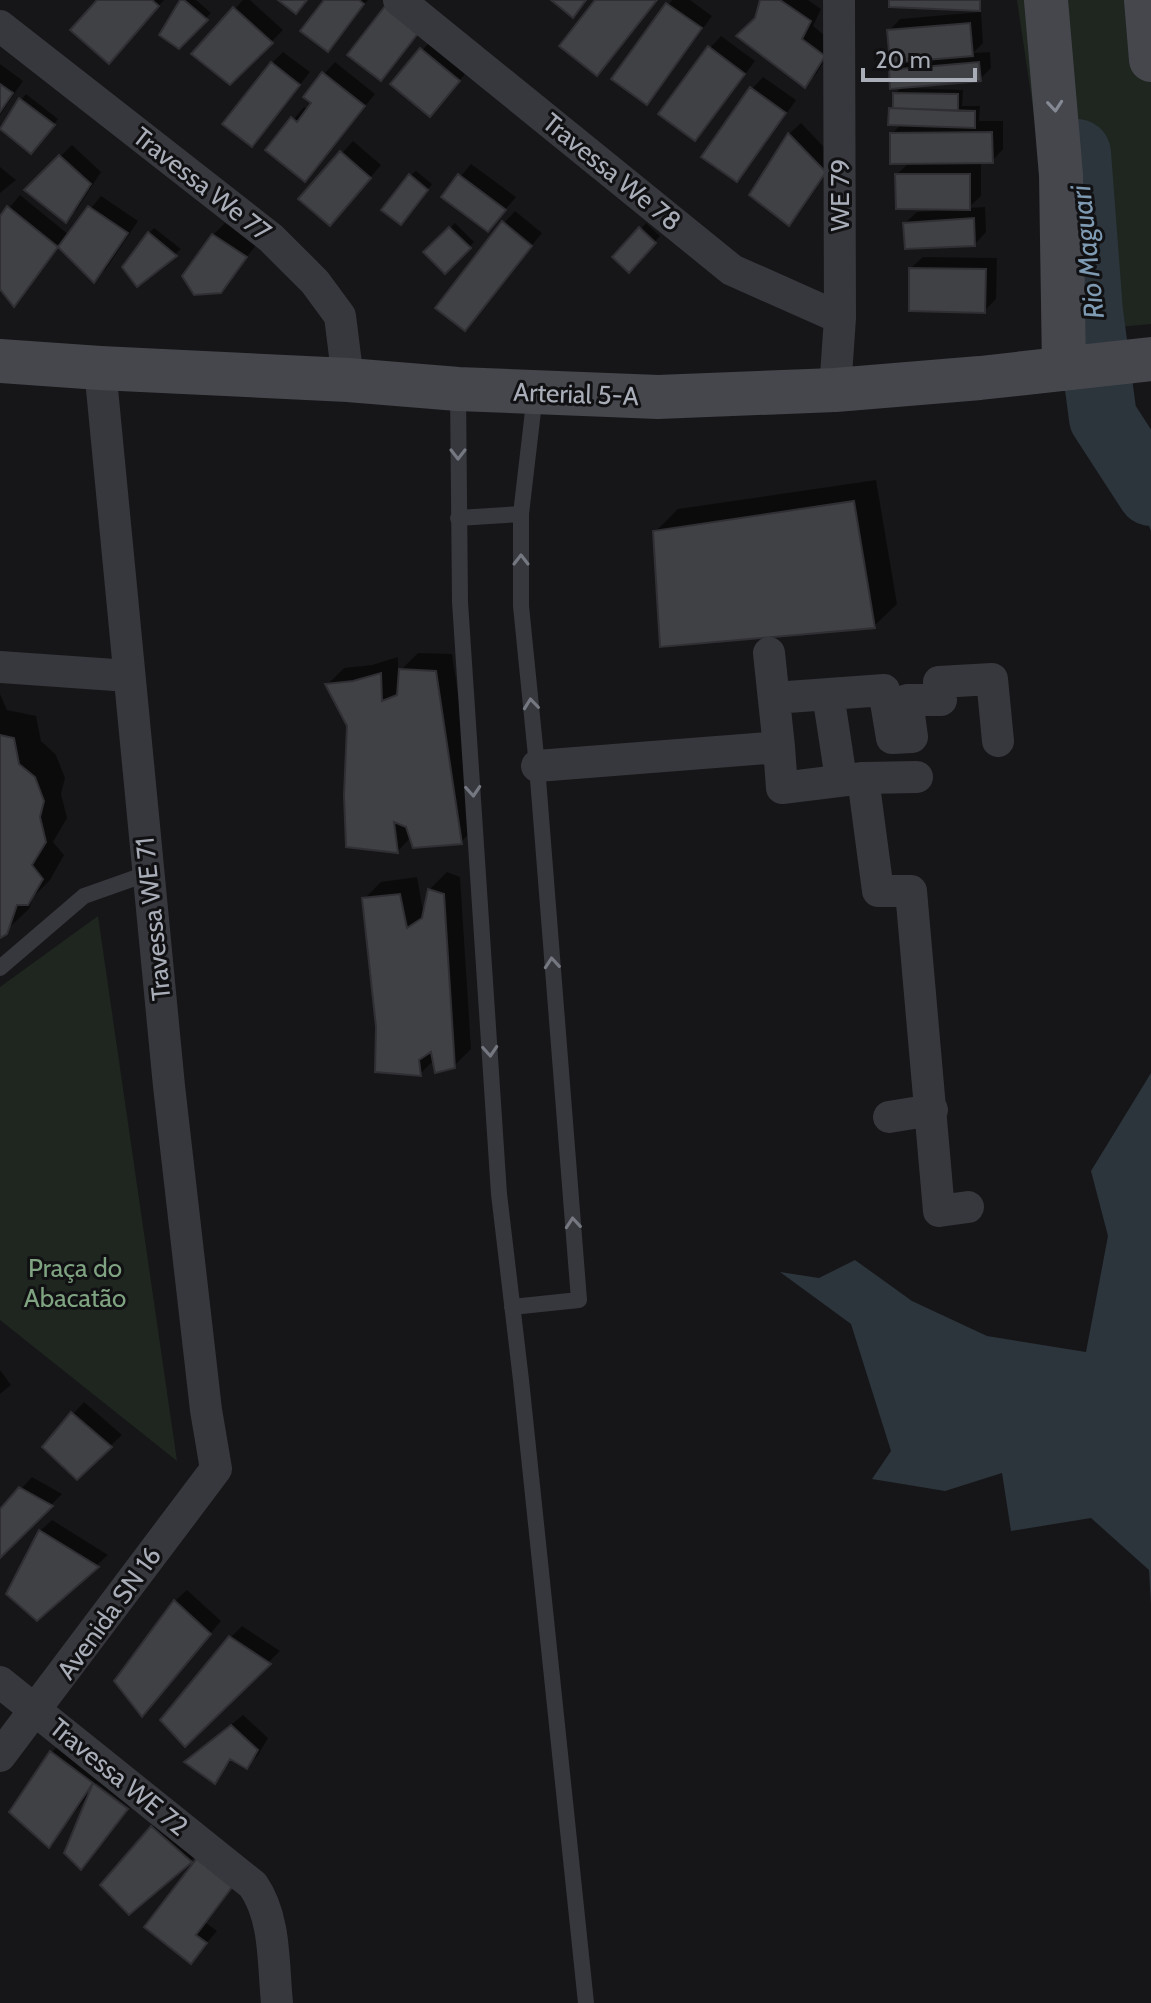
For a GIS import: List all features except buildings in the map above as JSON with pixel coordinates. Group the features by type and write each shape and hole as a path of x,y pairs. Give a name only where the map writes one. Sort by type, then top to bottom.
{"main road":[{"path":"1046,0 1061,175 1064,369"},
{"path":"1146,0 1151,60"},
{"name":"Arterial 5-A","path":"0,361 348,380 535,394 658,397 835,390 1143,360"}],"street":[{"name":"Travessa We 78","path":"399,0 732,270 840,318"},
{"name":"WE 79","path":"835,390 840,318 839,0"},
{"name":"Travessa We 77","path":"0,26 271,238 315,282 340,316 348,380"},
{"name":"Travessa WE 71","path":"100,368 181,1194 206,1410 216,1469"},
{"path":"769,653 782,788 852,778 917,777"},
{"path":"0,667 129,676"},
{"path":"774,698 884,690 892,738 912,737 907,700 941,700 939,682 992,679 998,741"},
{"path":"828,694 852,778 878,891 911,891 939,1211 968,1207"},
{"path":"537,766 779,747"},
{"path":"889,1117 932,1110"},
{"name":"Avenida SN 16","path":"0,1756 216,1469"},
{"name":"Travessa WE 72","path":"0,1682 239,1872 262,1899 268,1919 277,2003"}],"lane":[{"path":"458,389 460,602 499,1194 586,2003"},
{"path":"512,1307 579,1300 537,766 521,606 521,514 535,394"},
{"path":"458,518 521,514"},
{"path":"0,968 84,896 149,873"}],"green space":[{"path":"1017,0 1151,0 1151,324 1066,332"},
{"name":"Praça do Abacatão","path":"98,916 177,1461 0,1320 0,987"}],"shaded area":[{"path":"1151,466 1151,531 1139,500 1134,468"},
{"path":"1151,1073 1151,1605 1149,1570 1091,1518 1011,1531 1002,1473 945,1491 872,1479 891,1451 851,1324 780,1272 819,1278 855,1260 912,1301 987,1336 1086,1352 1108,1236 1091,1171"}],"waterway":[{"name":"Rio Maguari","path":"1077,153 1089,312 1103,418 1151,492"}]}
